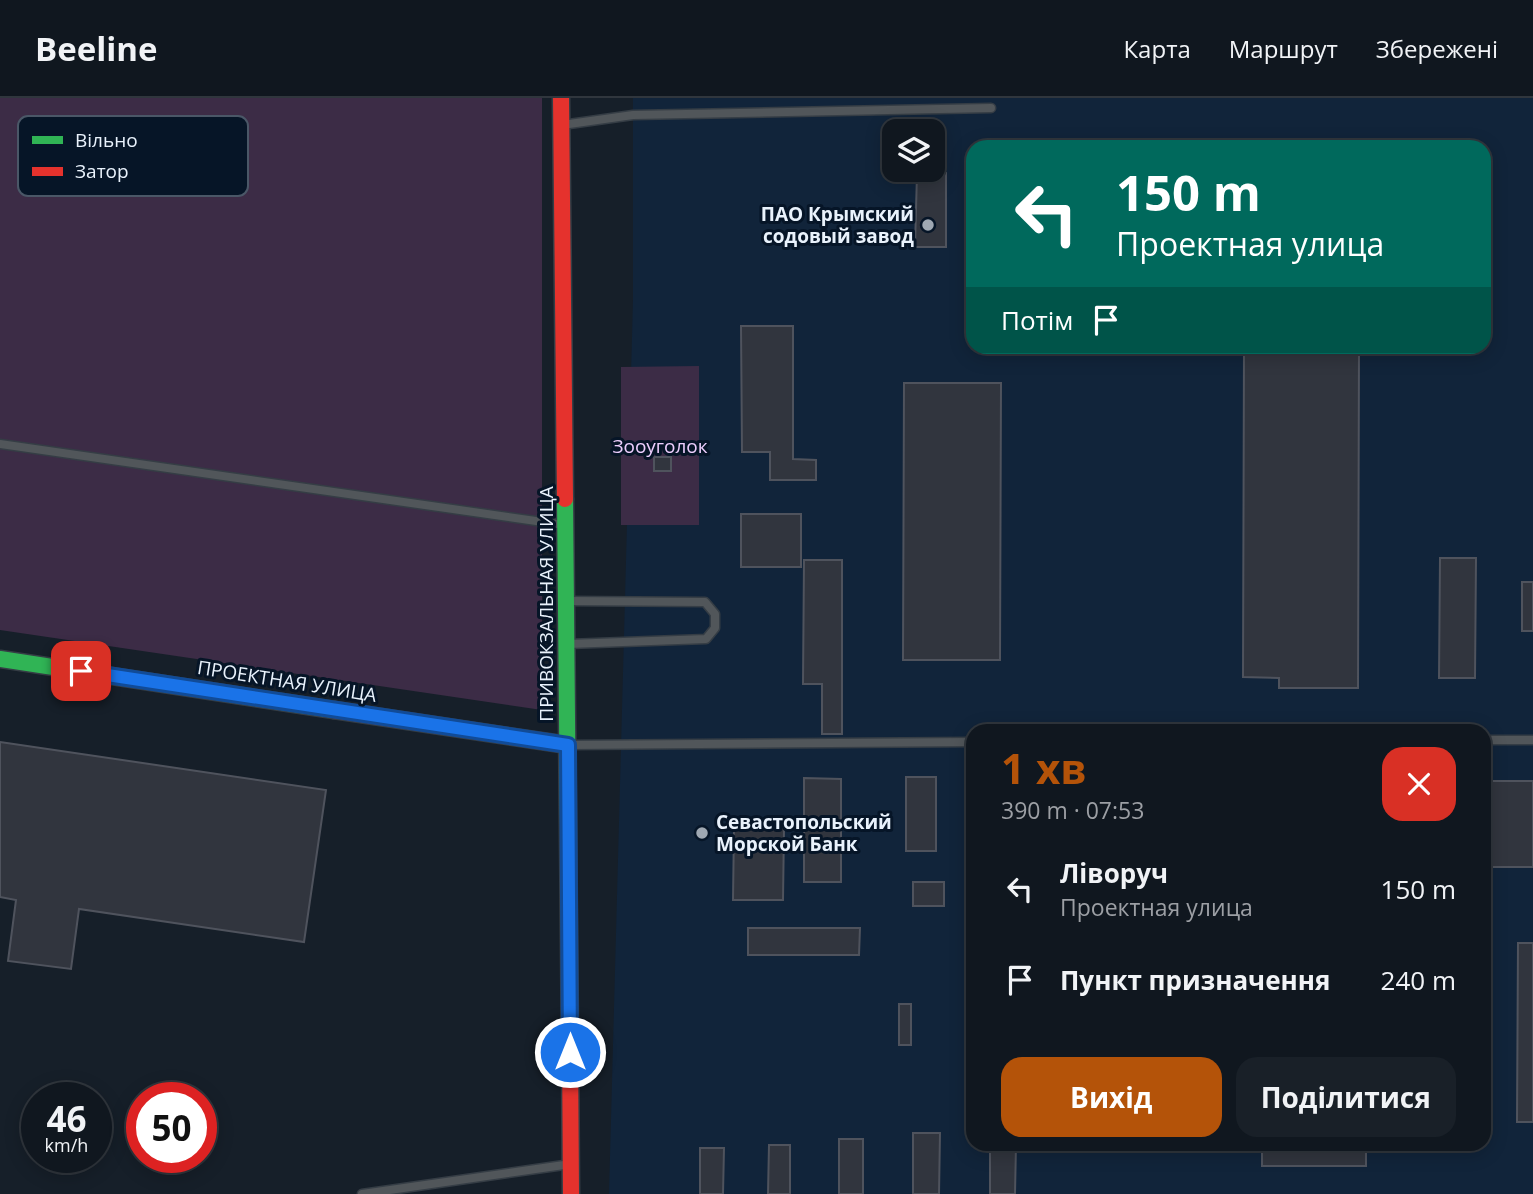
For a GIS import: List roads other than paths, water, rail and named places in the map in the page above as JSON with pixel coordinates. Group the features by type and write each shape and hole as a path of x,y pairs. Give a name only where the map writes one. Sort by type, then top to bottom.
{"main road":[{"name":"ПРИВОКЗАЛЬНАЯ УЛИЦА","path":"561,98 568,601 571,1194"},
{"name":"ПРОЕКТНАЯ УЛИЦА","path":"0,659 568,745"}],"lane":[{"path":"562,125 633,114 991,108"},
{"path":"0,444 567,525"},
{"path":"568,601 705,602 715,614 715,628 706,639 568,644"},
{"path":"1491,740 1533,740"},
{"path":"568,745 966,742"},
{"path":"362,1194 571,1164"}],"place":[{"name":"ПАО Крымский содовый завод","path":"928,225"},
{"name":"Севастопольский Морской Банк","path":"702,833"}],"park label":[{"name":"Зооуголок","path":"660,446"}]}
